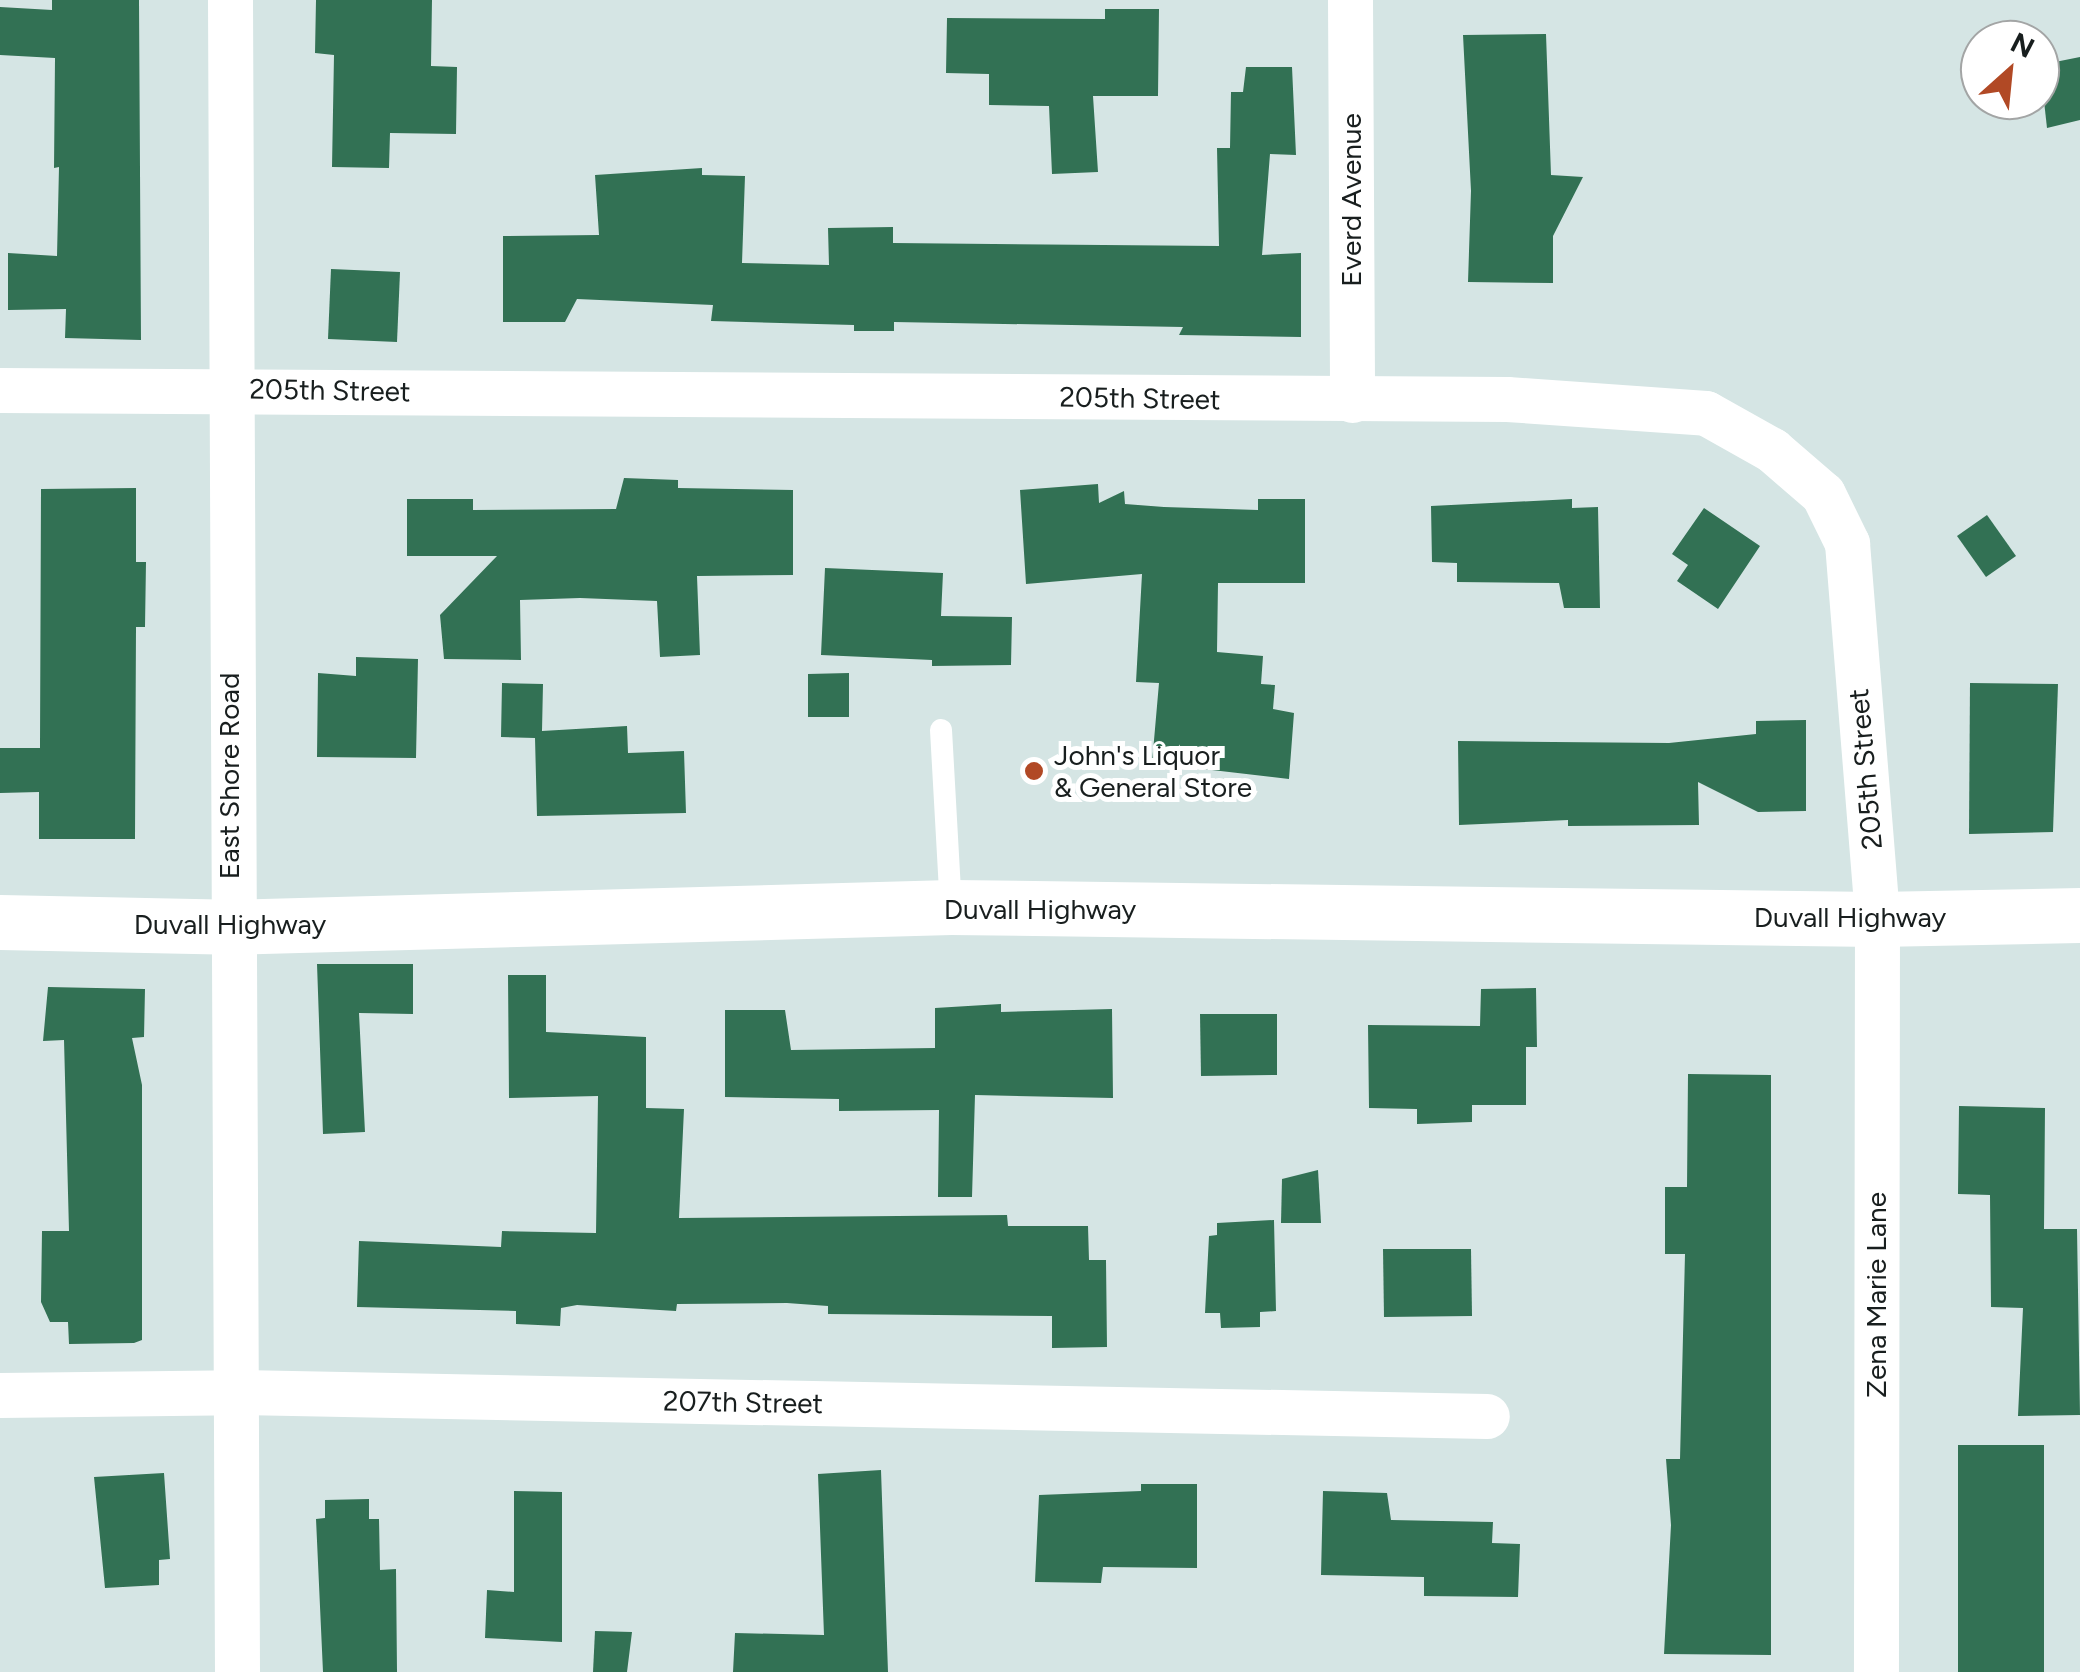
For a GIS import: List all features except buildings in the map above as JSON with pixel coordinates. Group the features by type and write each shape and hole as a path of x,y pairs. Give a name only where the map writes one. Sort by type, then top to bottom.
{"street":[{"name":"East Shore Road","path":"230,0 227,388 236,1672"},
{"name":"Everd Avenue","path":"1350,0 1352,400"},
{"name":"205th Street","path":"0,390 227,388 1507,399 1706,414 1772,450 1823,494 1847,542 1877,919"},
{"name":"Duvall Highway","path":"0,922 230,927 950,907 1877,919 2080,915"},
{"name":"Zena Marie Lane","path":"1876,1672 1877,919"},
{"name":"207th Street","path":"0,1395 234,1392 1487,1416"}],"lane":[{"path":"942,730 950,907"}],"place":[{"name":"John's Liquor & General Store","path":"1034,771"}]}
